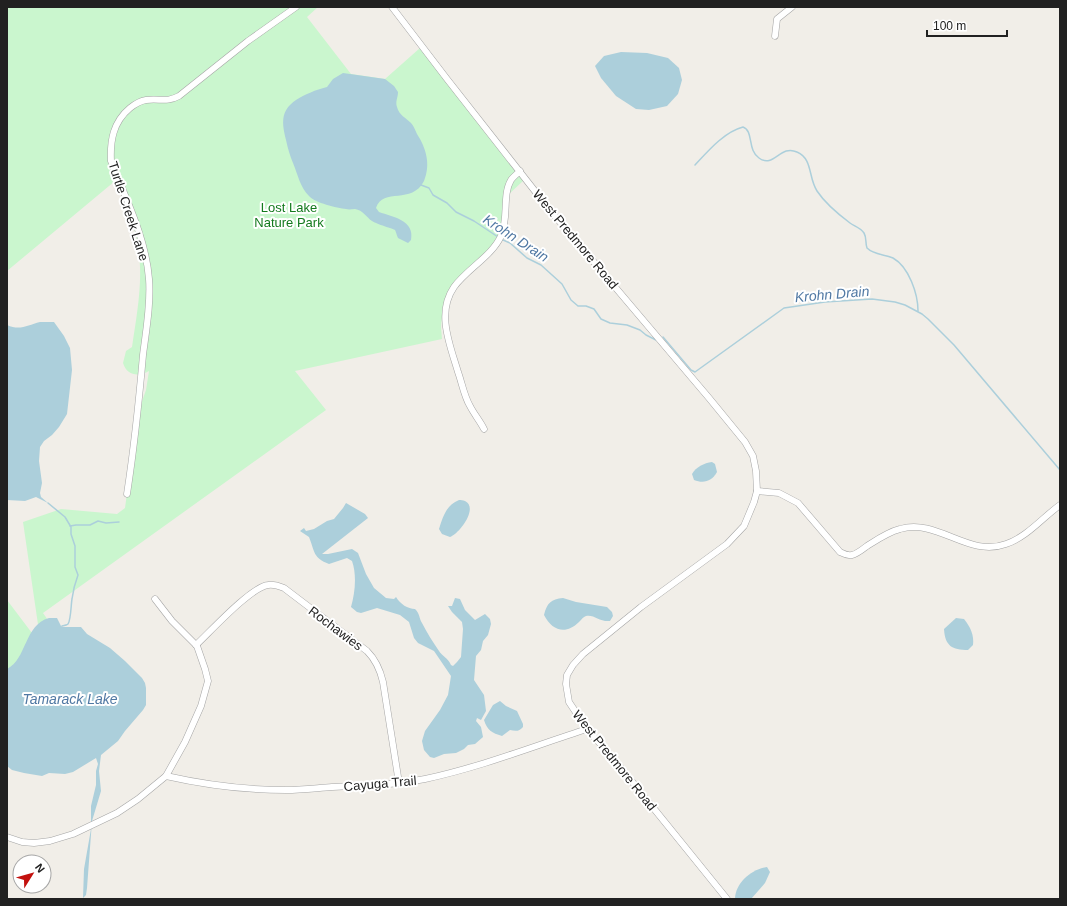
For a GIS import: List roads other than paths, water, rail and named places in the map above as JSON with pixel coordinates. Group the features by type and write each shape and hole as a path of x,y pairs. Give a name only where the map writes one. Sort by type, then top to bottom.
{"street":[{"name":"Turtle Creek Lane","path":"127,494 148,310 149,279 142,245 111,161 110,150 113,131 118,120 137,103 146,100 173,100 248,41 296,7"},
{"name":"West Predmore Road","path":"392,7 549,209 647,323 745,442 753,456 756,471 757,491 744,526 727,544 640,607 583,654 573,665 567,675 566,684 567,695 575,711 588,729 726,899"},
{"path":"775,36 777,19 792,7"},
{"path":"484,429 469,405 460,379 446,329 446,304 450,294 460,279 495,246 500,238 504,229 507,192 511,180 520,171"},
{"path":"757,491 779,494 798,503 840,552 848,555 856,553 883,535 900,529 915,527 938,531 979,547 986,548 1005,545 1028,531 1060,505"},
{"name":"Rochawies","path":"196,645 252,593 268,585 284,588 367,651 375,660 383,682 399,783"},
{"path":"7,837 22,842 34,843 58,839 85,829 97,824 138,800 166,776 185,742 201,706 208,681 196,645 172,621 155,599"},
{"name":"Cayuga Trail","path":"166,776 194,783 287,790 399,783 425,779 473,766 518,753 588,729"}],"water":[{"path":"621,52 647,53 668,58 679,68 682,80 678,94 667,106 649,110 636,109 616,96 601,78 595,66 604,56"},
{"path":"343,73 385,79 394,86 398,92 396,105 398,110 412,124 423,145 427,168 424,181 419,188 405,195 385,198 376,208 379,212 402,220 410,228 411,240 408,243 398,238 395,230 374,222 360,211 332,206 312,199 303,189 290,155 283,123 287,108 296,100 311,92 327,87 333,79"},
{"path":"40,322 54,322 64,336 70,348 72,370 67,414 59,427 44,441 40,447 39,461 42,483 40,493 41,497 48,503 36,497 25,501 7,500 7,325 12,327 20,327"},
{"path":"712,462 715,464 717,472 713,478 704,482 694,480 692,474 698,467"},
{"path":"459,500 463,500 469,504 469,515 458,531 450,537 442,534 439,529 448,508"},
{"path":"346,503 365,514 368,518 322,554 352,549 358,553 366,574 374,588 386,598 394,599 396,597 404,606 415,609 432,641 451,665 453,666 461,657 463,629 462,622 448,606 452,606 455,598 460,599 465,610 475,620 485,614 490,619 491,624 488,635 483,641 481,650 476,656 474,680 484,695 486,711 481,720 477,718 476,721 481,727 483,737 475,744 468,745 456,753 444,754 434,758 430,757 424,750 422,741 425,731 440,710 448,695 451,676 434,651 418,643 414,638 409,622 400,615 377,608 361,613 357,612 351,607 355,584 355,572 352,561 347,558 329,564 324,562 315,554 309,537 300,531 304,528 306,531 314,529 327,521 334,519"},
{"path":"563,598 576,602 607,607 612,612 613,616 610,621 606,621 592,616 586,616 569,629 564,630 555,628 544,615 550,602 555,599"},
{"name":"Tamarack Lake","path":"49,618 57,618 63,627 81,627 87,634 110,648 125,661 142,678 146,688 146,705 143,710 118,741 101,755 99,771 101,791 92,821 87,888 86,895 83,898 84,869 91,829 91,806 96,785 96,771 98,764 96,758 73,772 65,774 49,773 42,776 12,770 7,766 7,669 14,664 35,628 41,622"},
{"path":"956,618 964,619 972,632 973,645 968,650 950,646 946,639 944,629"},
{"path":"500,701 506,706 517,711 523,724 523,727 520,730 510,730 502,736 490,731 484,720 493,705"},
{"path":"767,867 770,872 765,883 751,899 735,899 738,888 745,878 761,868"}],"waterway":[{"path":"695,165 711,148 729,133 743,127 748,132 755,155 764,161 769,161 781,153 791,150 802,155 806,159 814,186 817,191 836,212 863,231 867,248 876,253 893,258 904,268 912,282 918,304 918,311"},
{"name":"Krohn Drain","path":"421,185 429,188 433,195 447,203 456,212 474,221 498,237"},
{"name":"Krohn Drain","path":"501,239 510,243 527,258 541,265 562,284 571,300 578,306 586,306 594,309 601,319 610,323 627,325 640,330 658,341"},
{"name":"Krohn Drain","path":"663,337 691,370 695,372 784,308 825,302 872,299 905,305 922,314 954,345 1060,470"},
{"path":"48,503 65,517 71,527 71,534 75,546 75,567 78,575 73,593 69,622 62,626"},
{"path":"70,526 90,525 98,521 106,523 119,522"}],"park label":[{"name":"Lost Lake Nature Park","path":"289,214"}]}
